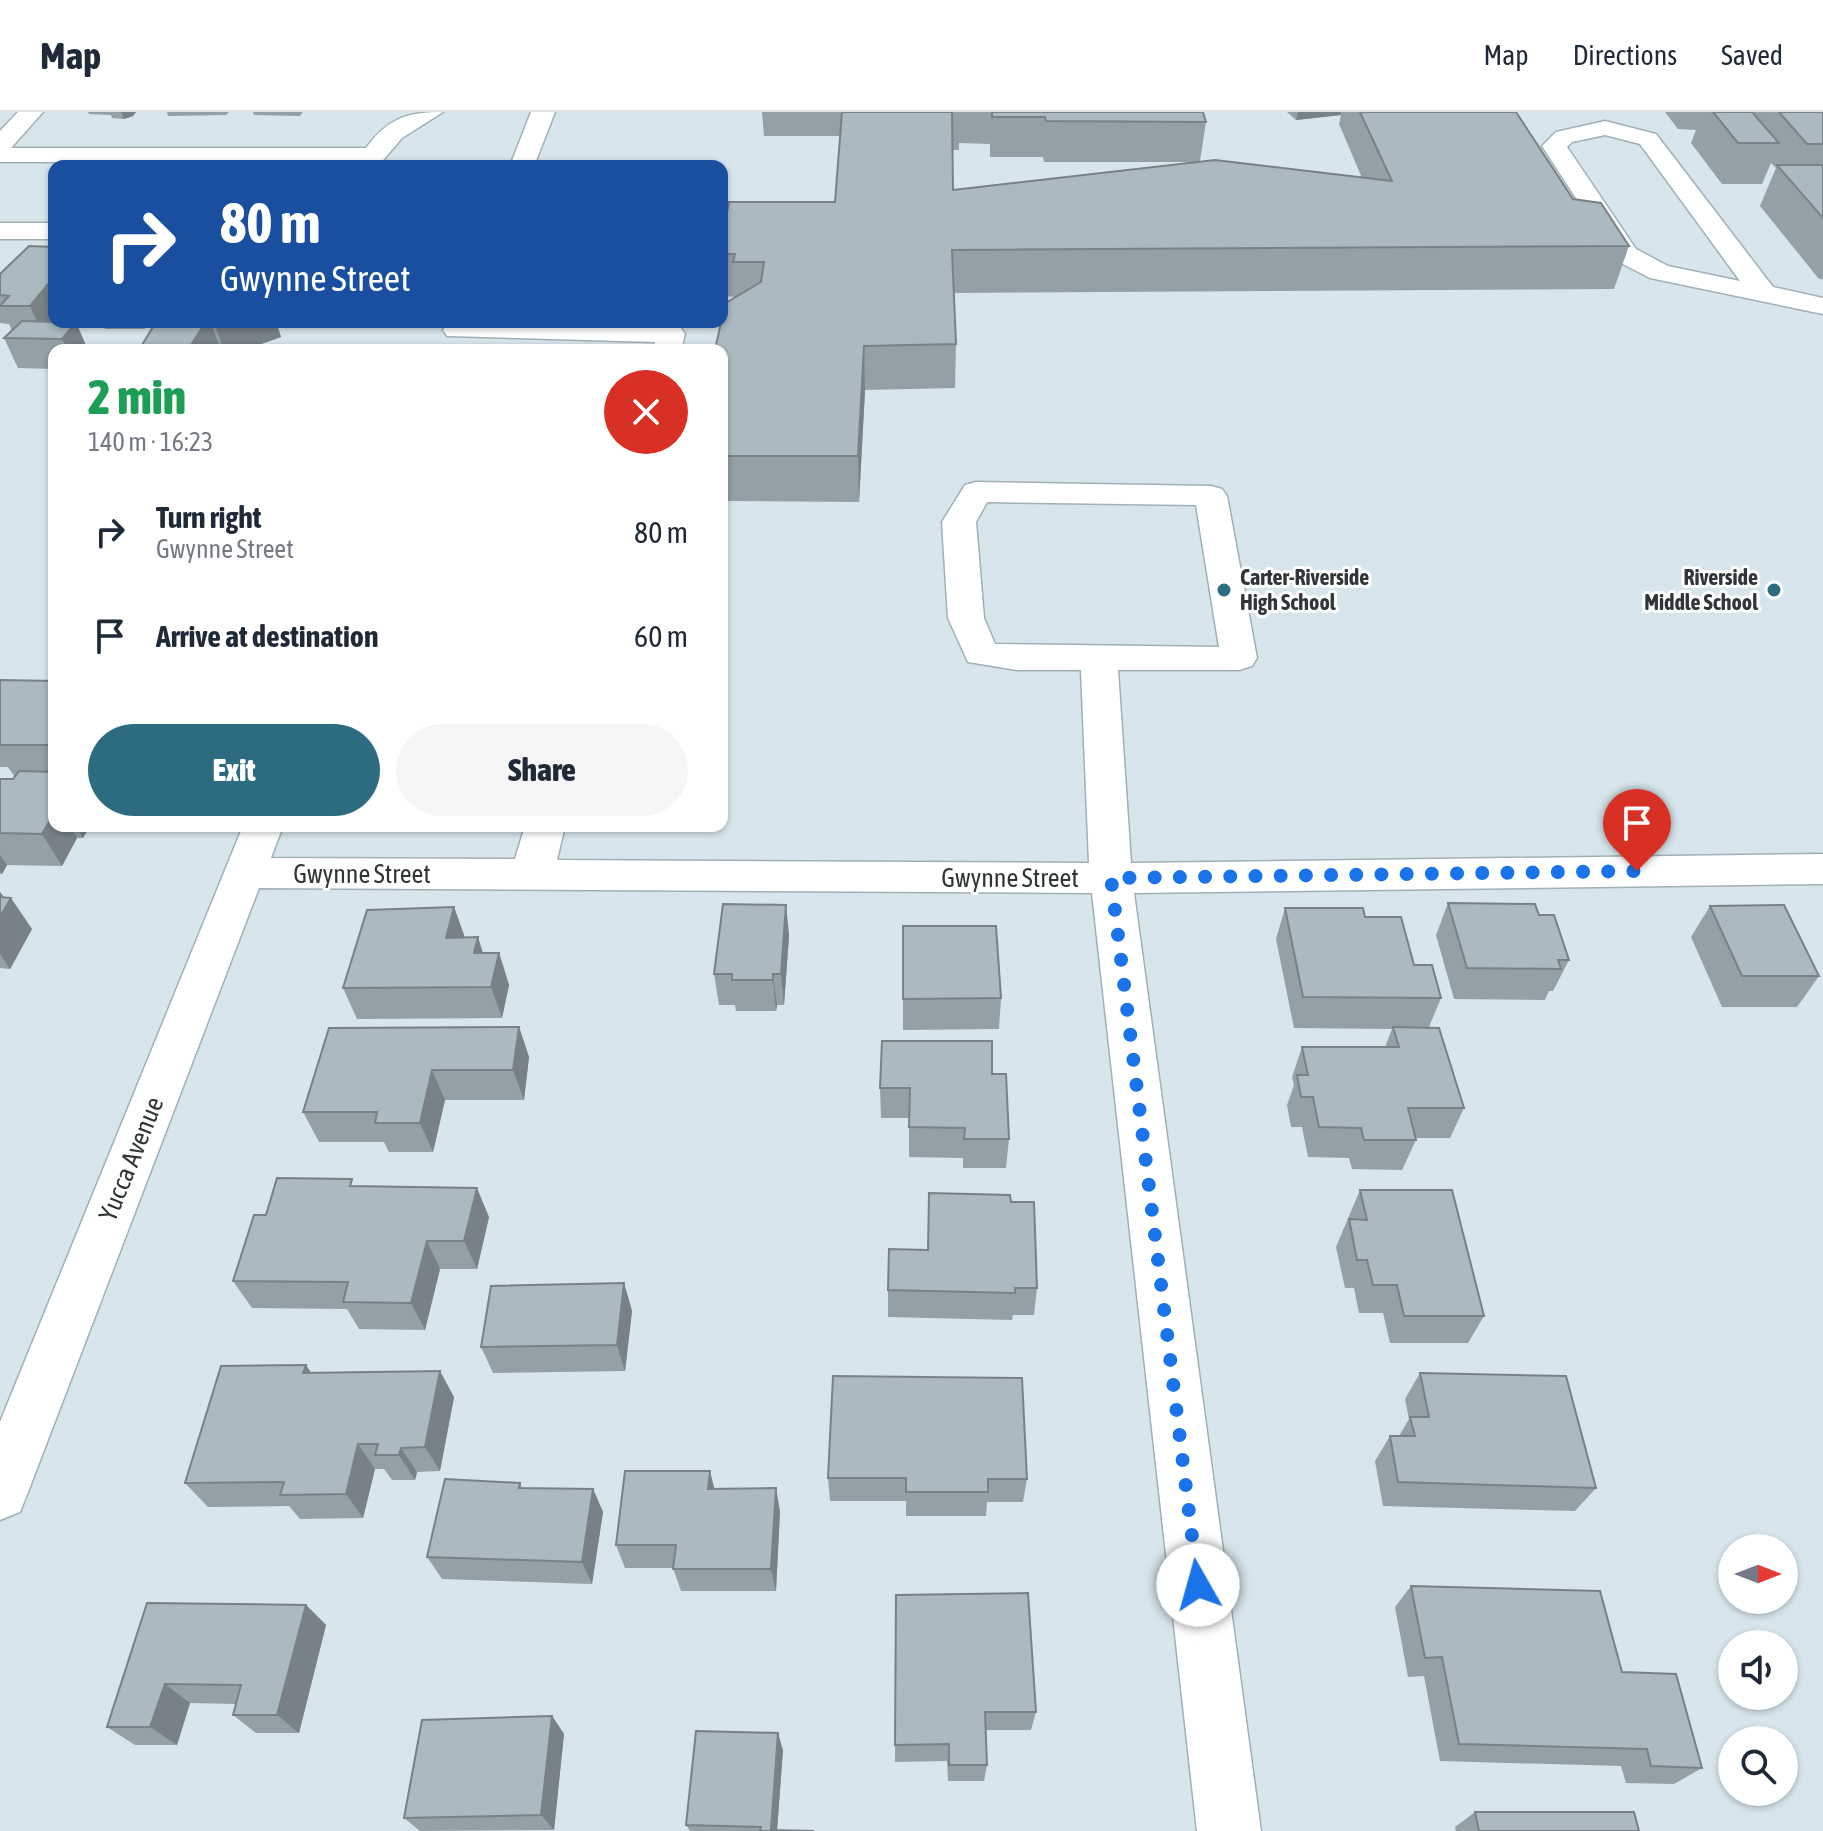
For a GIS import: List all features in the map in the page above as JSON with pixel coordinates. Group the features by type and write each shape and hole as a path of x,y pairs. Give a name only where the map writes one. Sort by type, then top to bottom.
{"street":[{"path":"0,145 31,112"},
{"path":"370,160 385,137 407,122 431,112"},
{"path":"524,160 543,112"},
{"path":"1765,295 1648,139 1599,120 1564,137 1554,146 1626,255 1660,272 1765,295 1823,306"},
{"path":"0,155 308,160"},
{"path":"0,231 48,231"},
{"path":"456,334 671,334 668,344"},
{"path":"976,492 1211,496 1239,658 1099,659 1017,658 981,654 966,618 959,522 976,492"},
{"path":"1099,659 1111,878 1229,1831"},
{"name":"Yucca Avenue","path":"0,1492 261,832"},
{"path":"532,875 543,832"},
{"name":"Gwynne Street","path":"244,873 1111,878 1823,869"}],"building":[{"path":"842,112 952,112 953,190 1215,160 1392,181 1360,112 1516,112 1573,199 1601,203 1629,246 952,250 956,344 864,346 858,456 728,456 728,344 716,344 720,328 728,328 728,302 761,282 764,262 733,262 735,254 728,254 729,202 835,202"},
{"path":"992,112 1203,112 1206,122 1046,121 1045,117 992,117"},
{"path":"1713,112 1752,112 1779,143 1738,143"},
{"path":"1779,112 1823,112 1823,144 1807,144"},
{"path":"1777,165 1823,165 1823,218"},
{"path":"29,246 48,247 48,284 30,306 0,306 9,296 0,295 0,274"},
{"path":"22,321 48,321 48,328 71,328 62,339 4,338"},
{"path":"152,328 202,328 192,344 143,344"},
{"path":"0,680 48,681 48,745 0,745"},
{"path":"19,771 48,772 48,824 42,834 0,833 0,779 13,779"},
{"path":"0,897 11,898 0,917"},
{"path":"1448,903 1535,904 1539,915 1554,915 1569,960 1558,960 1561,969 1467,968"},
{"path":"723,904 786,905 781,974 773,974 773,980 732,980 732,974 714,974"},
{"path":"1784,905 1819,976 1742,976 1710,906"},
{"path":"454,907 446,938 478,937 474,953 499,953 491,987 343,988 367,910"},
{"path":"1285,908 1363,908 1365,917 1401,917 1414,965 1432,965 1441,998 1303,997"},
{"path":"903,926 996,926 1001,998 903,999"},
{"path":"519,1027 513,1070 432,1070 420,1123 375,1123 377,1112 303,1112 329,1028"},
{"path":"1393,1027 1439,1028 1464,1108 1408,1108 1416,1140 1364,1140 1361,1128 1319,1127 1313,1097 1301,1097 1297,1075 1308,1075 1302,1047 1399,1047"},
{"path":"882,1041 992,1041 992,1074 1006,1074 1009,1139 964,1139 965,1128 909,1127 910,1088 880,1088"},
{"path":"277,1178 352,1179 350,1186 477,1188 464,1241 427,1241 411,1303 343,1302 348,1282 233,1281 254,1215 266,1215"},
{"path":"1360,1190 1452,1190 1484,1316 1404,1316 1397,1285 1373,1285 1367,1260 1357,1260 1349,1219 1367,1220"},
{"path":"929,1193 1010,1195 1011,1202 1034,1202 1037,1288 1015,1288 1015,1293 888,1290 889,1249 928,1250"},
{"path":"624,1283 617,1345 481,1347 491,1286"},
{"path":"306,1365 303,1373 440,1371 425,1447 401,1448 399,1455 375,1455 378,1444 358,1444 346,1494 280,1495 284,1482 185,1483 221,1366"},
{"path":"1420,1373 1566,1376 1596,1488 1398,1482 1390,1436 1415,1436 1410,1417 1429,1417"},
{"path":"833,1376 1022,1378 1027,1479 988,1479 988,1492 906,1492 906,1478 828,1478"},
{"path":"625,1471 710,1471 708,1489 776,1488 771,1569 673,1569 676,1545 616,1545"},
{"path":"445,1479 520,1483 519,1488 593,1489 582,1562 427,1557"},
{"path":"1411,1586 1600,1591 1622,1672 1676,1674 1702,1768 1651,1766 1647,1749 1459,1744 1442,1657 1425,1658"},
{"path":"1028,1593 1036,1712 985,1712 987,1765 949,1765 949,1744 895,1745 896,1595"},
{"path":"147,1603 306,1605 277,1715 233,1715 241,1685 165,1684 150,1727 107,1727"},
{"path":"552,1716 541,1815 404,1818 422,1720"},
{"path":"696,1731 778,1733 771,1830 814,1831 760,1831 761,1827 686,1825"},
{"path":"1475,1812 1634,1812 1639,1831 1479,1831"}],"place":[{"name":"Carter-Riverside High School","path":"1224,590"},
{"name":"Riverside Middle School","path":"1774,590"}],"route":[{"path":"1198,1585 1111,878 1637,871"}]}
